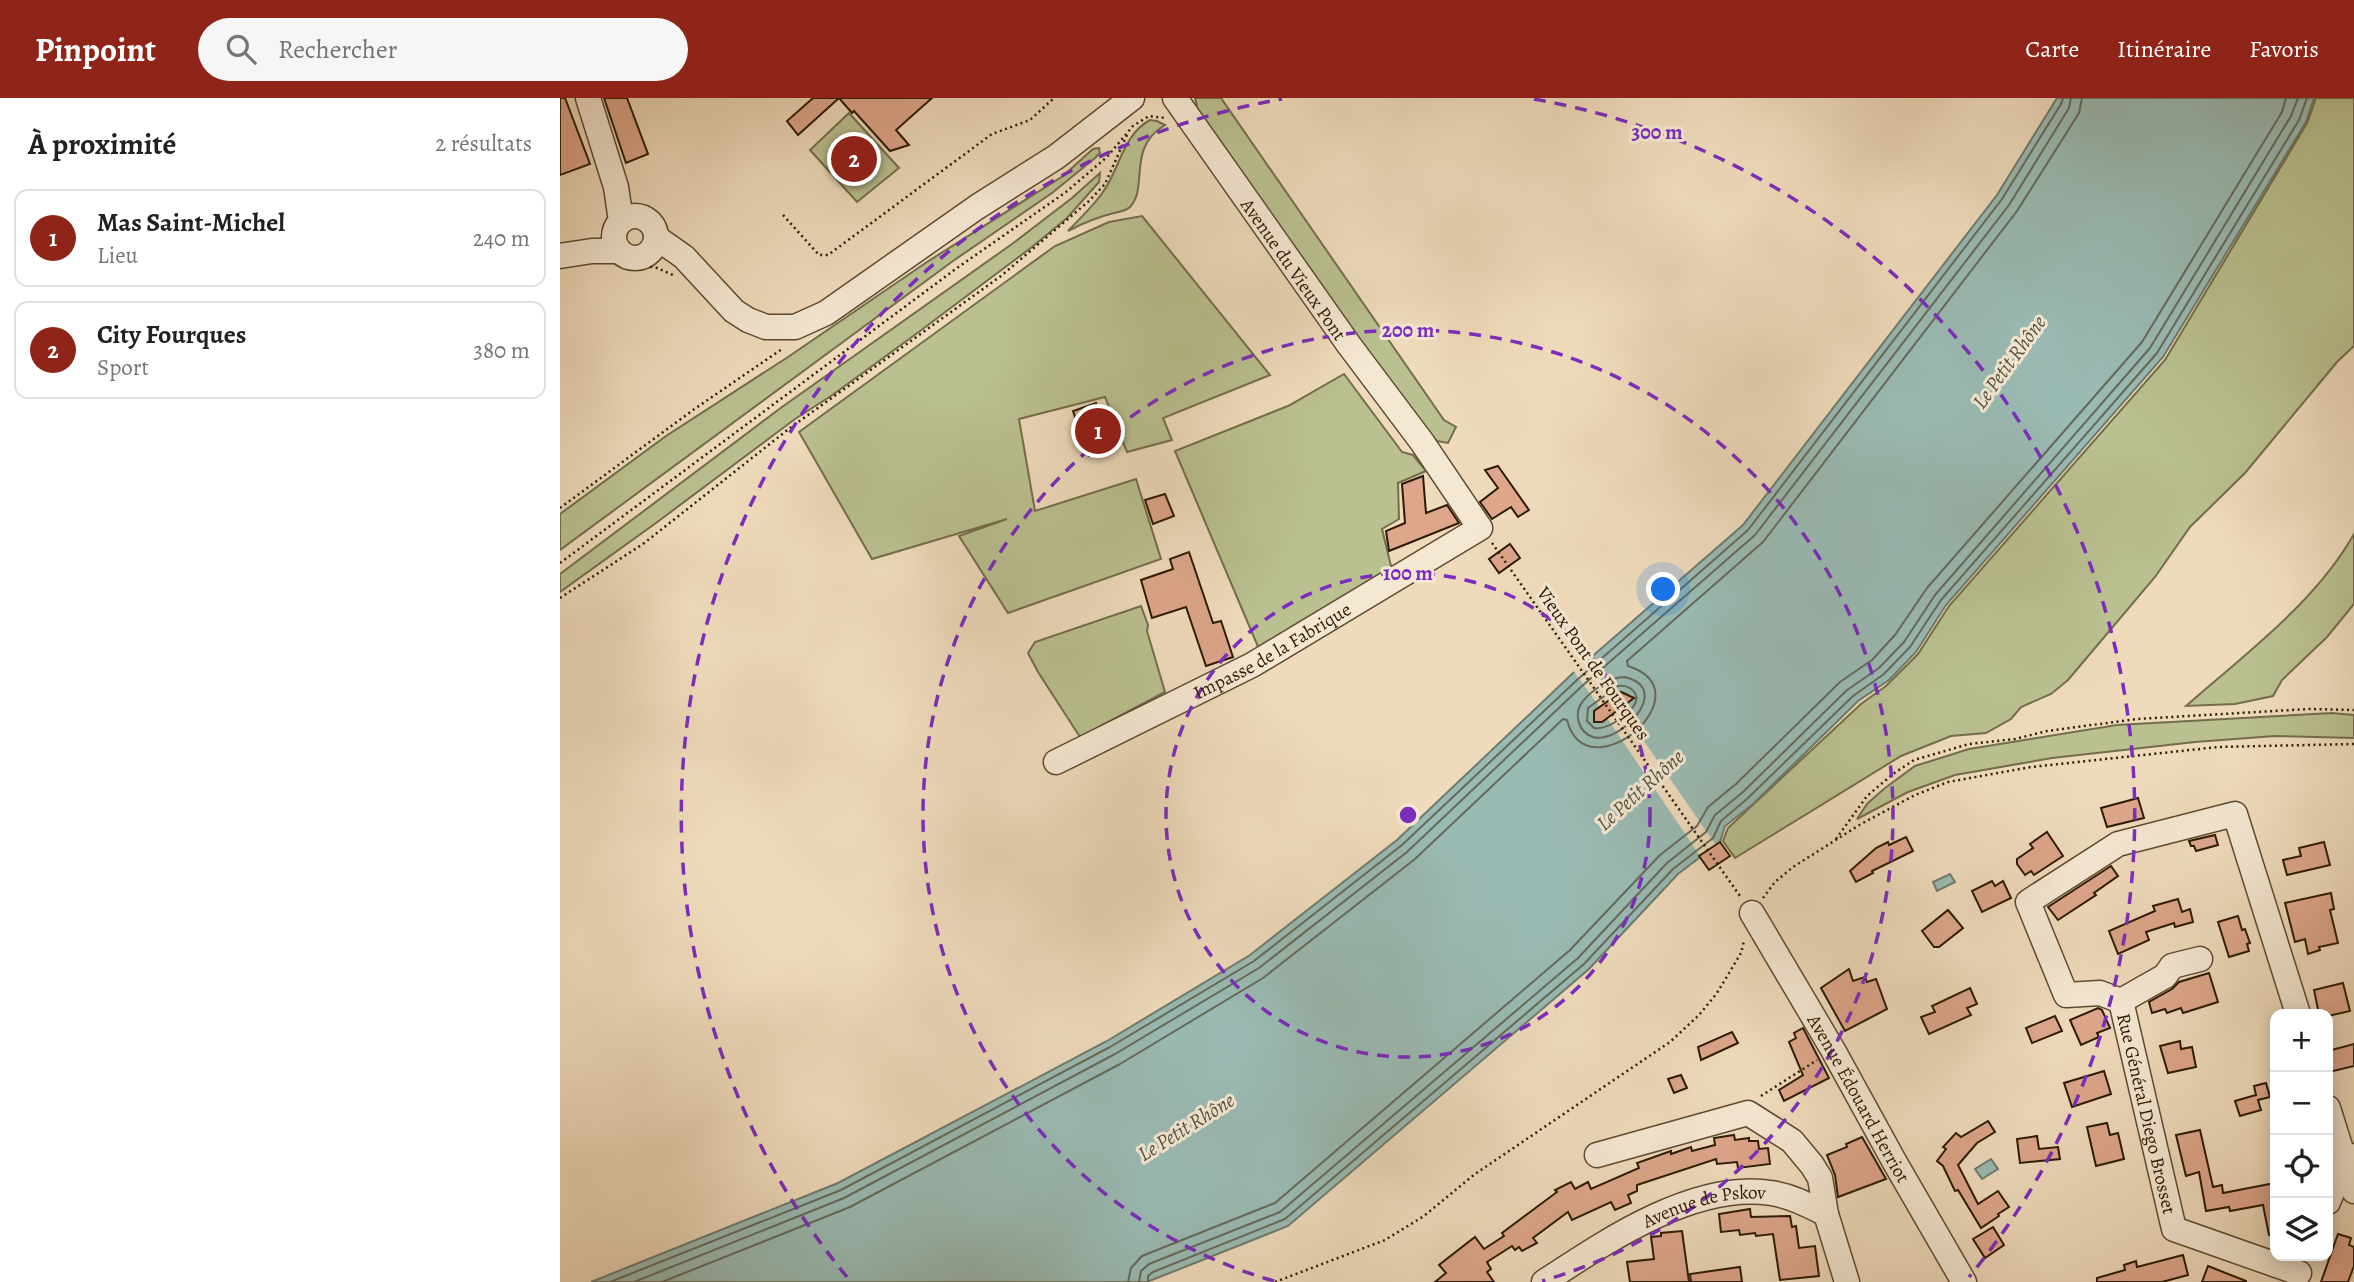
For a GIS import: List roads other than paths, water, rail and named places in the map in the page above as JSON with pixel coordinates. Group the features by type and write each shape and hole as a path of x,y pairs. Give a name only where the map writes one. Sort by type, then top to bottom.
{"street":[{"path":"588,98 616,187 624,256 638,258 654,245"},
{"path":"654,245 684,257 734,311 748,320 766,327 795,327 826,313 976,207 1056,157 1133,98"},
{"name":"Avenue du Vieux Pont","path":"1167,101 1422,442 1480,528"},
{"path":"560,246 591,240 647,219 652,224 654,245"},
{"path":"560,256 592,251 622,230"},
{"name":"Impasse de la Fabrique","path":"1056,762 1252,665 1480,528"},
{"name":"Rue Général Diego Brosset","path":"2296,1009 2235,814 2118,844 2028,902 2066,995 2100,993 2121,1001 2174,1229 2301,1270"},
{"name":"Avenue Édouard Herriot","path":"1752,913 1964,1282"},
{"path":"2121,1001 2165,976 2172,966 2200,959"},
{"path":"1597,1155 1748,1113 1792,1141 1820,1178 1826,1214 1847,1282"},
{"path":"2333,1120 2349,1157 2354,1191"},
{"path":"2330,1198 2349,1157"},
{"name":"Avenue de Pskov","path":"1544,1282 1640,1224 1696,1201 1726,1194 1769,1192 1794,1198 1826,1214"},
{"path":"1571,1282 1587,1254"}],"water":[{"name":"Le Petit Rhône","path":"2057,98 2314,98 2306,122 2163,357 1946,605 1916,652 1889,680 1858,701 1753,804 1725,826 1720,842 1678,874 1589,969 1288,1226 1147,1282 591,1282 838,1183 1107,1041 1250,955 1397,840 1572,674 1743,525 1997,195","holes":["1621,692 1628,695 1628,702 1602,722 1594,719 1595,711"]},
{"path":"1950,874 1955,882 1937,891 1933,882"},
{"path":"1991,1159 1998,1169 1982,1179 1975,1169"}],"place":[{"name":"City Fourques","path":"854,159"},
{"name":"Mas Saint-Michel","path":"1098,431"}]}
